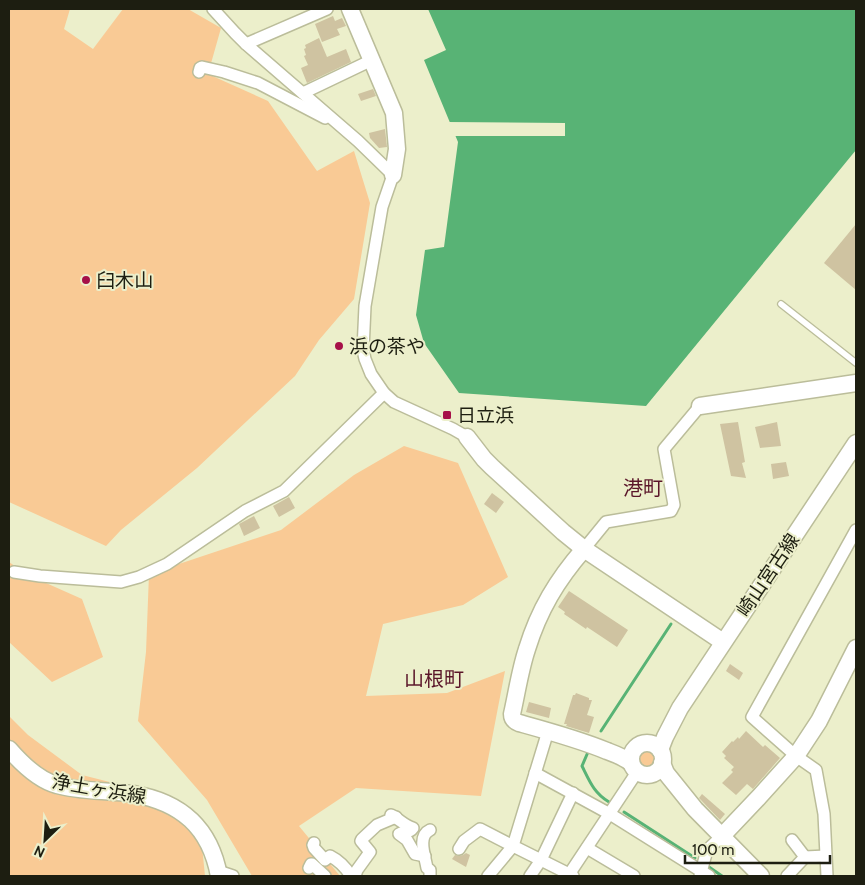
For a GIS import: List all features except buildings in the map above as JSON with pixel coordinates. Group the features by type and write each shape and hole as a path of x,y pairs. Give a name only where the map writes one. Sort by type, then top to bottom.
{"street":[{"path":"213,9 246,44 358,141 393,175"},
{"path":"246,44 327,9"},
{"path":"350,9 394,113 396,149 393,175 382,207 365,306 363,350 371,374 384,393 394,402 453,429 467,438 492,467 584,549 723,642"},
{"path":"303,93 372,60"},
{"path":"199,72 202,66 258,83 342,127"},
{"path":"761,876 646,759 622,757 586,742 515,721 512,714 526,651 532,633 558,582 606,522 671,511 674,505 664,449 700,406 856,383"},
{"path":"14,572 40,576 121,582 139,577 167,564 245,511 284,491 362,412 384,393"},
{"name":"崎山宮古線","path":"646,759 652,740 680,708 856,443"},
{"path":"827,876 824,814 816,770 796,756 752,717 856,530"},
{"path":"535,773 610,814 703,874 707,850 764,792 796,756 818,722 856,648"},
{"path":"488,876 513,846 548,731"},
{"name":"浄土ヶ浜線","path":"9,749 36,775 56,785 133,794 161,801 184,813 198,825 207,838 223,875"},
{"path":"459,849 464,841 480,829 570,875 646,759"},
{"path":"530,876 542,860 573,793"},
{"path":"314,843 314,848 325,860 330,856 353,876 370,852 361,841 362,839 377,825 392,816 408,827 413,828 412,831 399,834 407,840 415,854 425,856"},
{"path":"430,830 426,832 423,838 427,868 430,870 430,876"},
{"path":"792,840 805,857"},
{"path":"587,848 634,876"},
{"path":"787,876 805,857 826,856"},
{"path":"309,868 312,864 325,876"}],"lane":[{"path":"781,304 856,363"}],"shaded area":[{"path":"9,9 70,9 64,29 93,49 123,9 188,9 221,28 208,74 268,101 317,171 354,151 370,203 354,299 319,340 295,376 197,468 121,530 106,546 9,502"},
{"path":"428,9 856,9 856,150 646,406 459,393 424,343 416,315 425,250 444,247 458,142 424,60 446,50"},
{"path":"404,446 458,463 508,577 463,605 383,624 366,696 447,693 505,671 481,796 356,788 299,826 340,876 252,876 207,800 138,721 146,652 149,574 281,530 354,475"},
{"path":"9,562 28,575 82,599 103,657 52,682 9,642"},
{"path":"9,716 28,735 82,775 161,795 202,846 205,876 9,876"},
{"path":"646,750 652,753 655,759 652,765 646,768 640,765 637,759 640,753"}],"pier":[{"path":"447,122 565,123 565,136 453,136"}],"waterway":[{"path":"601,731 671,624"},
{"path":"588,752 582,766 596,791 609,802"},
{"path":"624,812 695,858"},
{"path":"709,867 722,876"}],"place":[{"name":"臼木山","path":"86,280"},
{"name":"浜の茶や","path":"339,346"},
{"name":"日立浜","path":"447,415"}],"district":[{"name":"港町","path":"643,488"},
{"name":"山根町","path":"434,679"}]}
